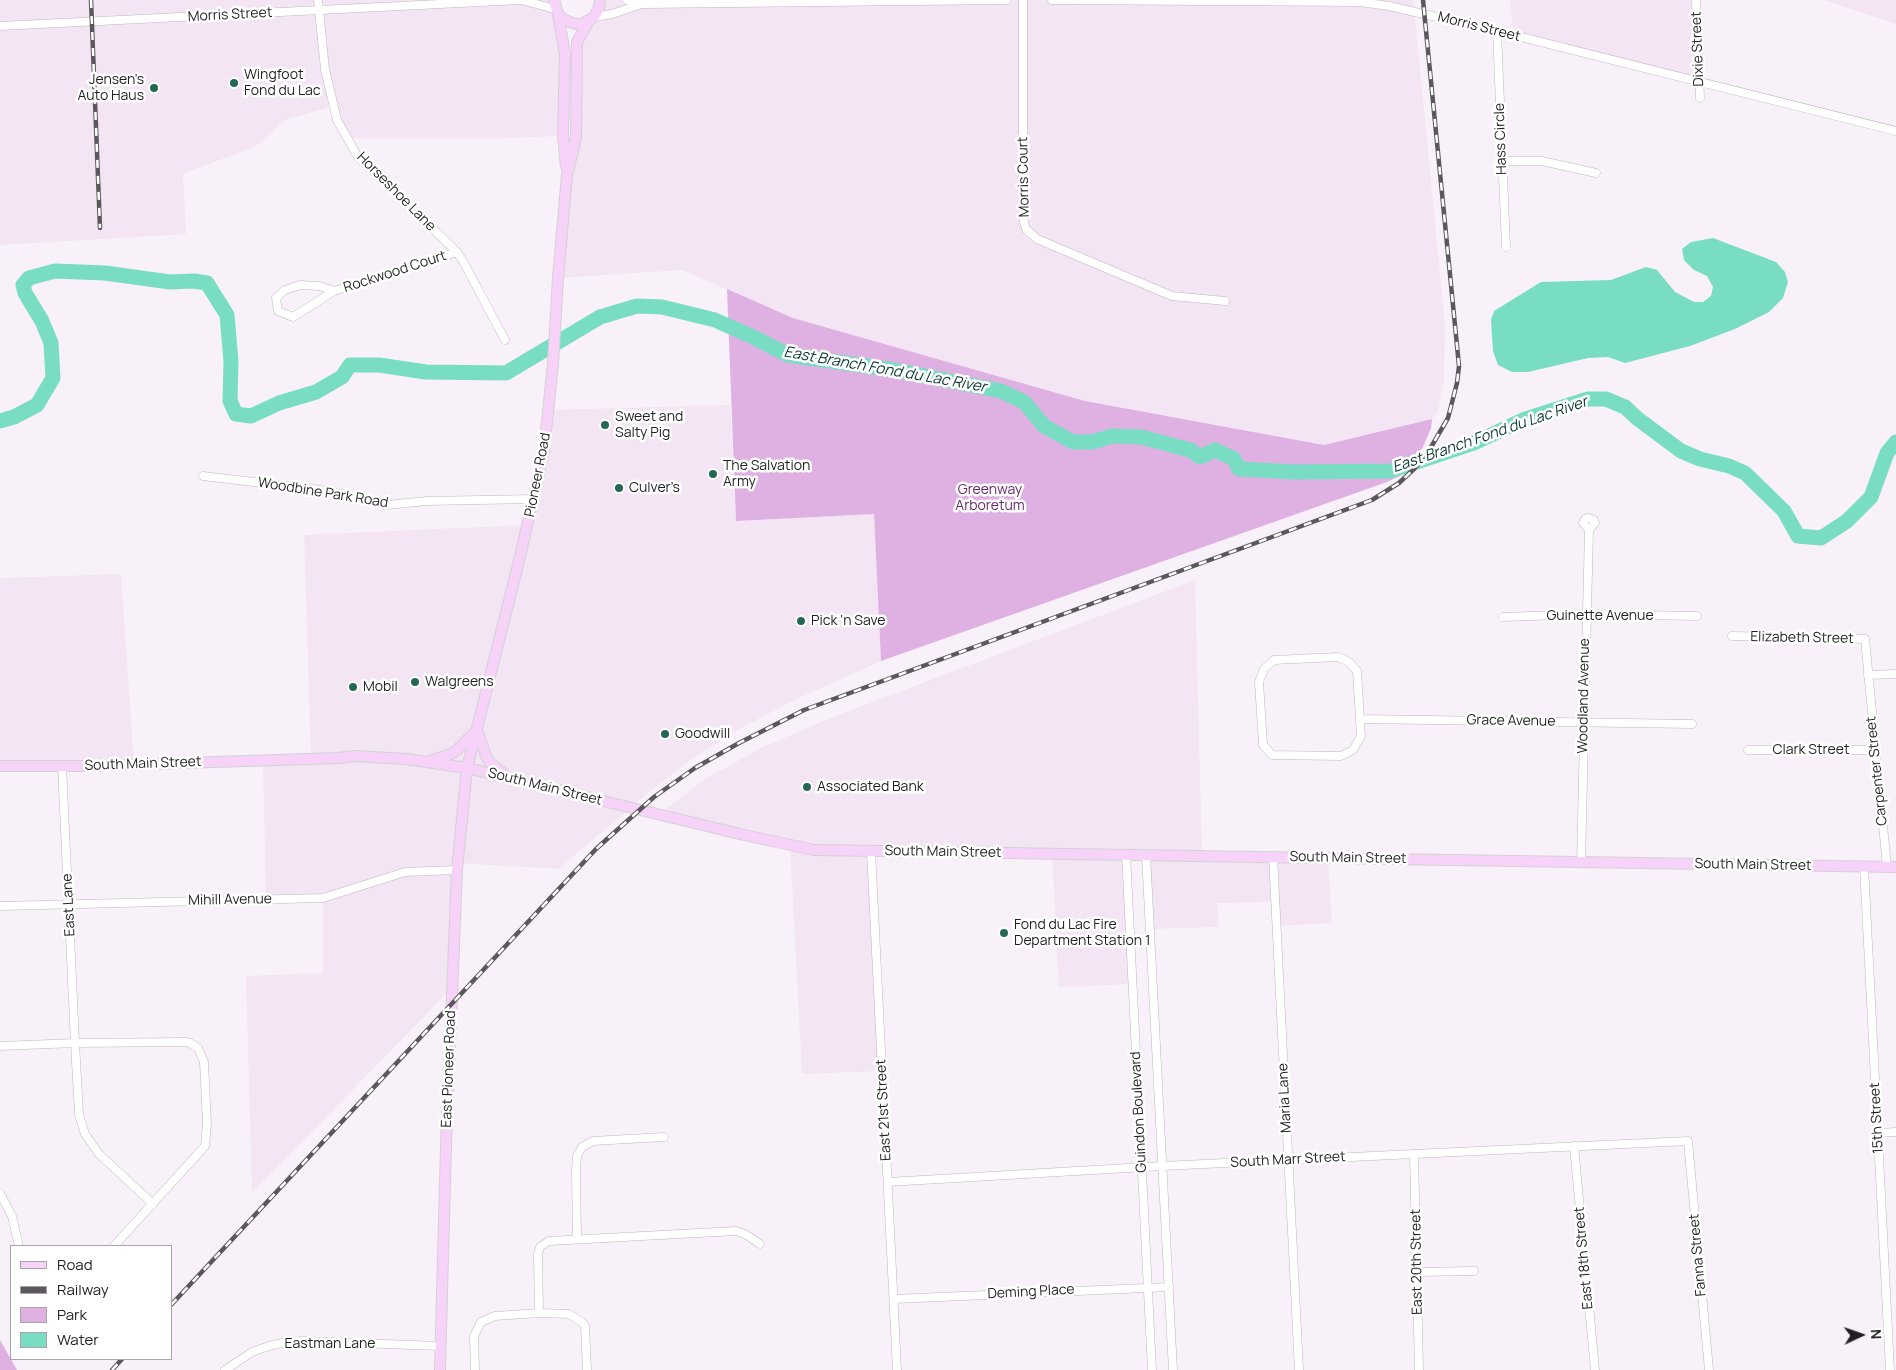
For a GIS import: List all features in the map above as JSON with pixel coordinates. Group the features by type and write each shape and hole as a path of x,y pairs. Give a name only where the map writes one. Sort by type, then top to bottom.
{"main road":[{"name":"Pioneer Road","path":"566,175 576,138 577,42 599,8 600,0"},
{"path":"556,8 569,23 575,24 591,19"},
{"name":"Pioneer Road","path":"467,768 534,499 546,439 566,175 563,136 565,54 556,8"},
{"path":"426,762 457,750 477,729"},
{"path":"477,729 483,750 490,763 511,778"},
{"name":"South Main Street","path":"0,766 62,766 355,756 426,762 467,768 779,844 814,850 1891,867"},
{"name":"East Pioneer Road","path":"440,1370 457,870 467,768"}],"street":[{"name":"Horseshoe Lane","path":"318,0 325,69 337,120 358,157 457,252 505,340"},
{"name":"Morris Street","path":"0,26 520,0 556,8"},
{"path":"627,0 643,4 1007,0"},
{"name":"Morris Court","path":"1023,0 1023,218 1026,229 1037,238 1172,296 1225,301"},
{"name":"Morris Street","path":"1052,0 1360,2 1389,6 1497,31 1896,131"},
{"name":"Dixie Street","path":"1696,0 1700,98"},
{"path":"591,19 643,4"},
{"name":"Hass Circle","path":"1497,31 1506,247"},
{"path":"1502,160 1542,161 1596,173"},
{"name":"Rockwood Court","path":"334,291 320,286 300,285 285,290 276,298 278,311 293,317 334,291 457,252"},
{"name":"Woodbine Park Road","path":"203,476 329,491 387,505 427,501 534,499"},
{"name":"Woodland Avenue","path":"1581,862 1589,530"},
{"name":"Guinette Avenue","path":"1503,617 1586,614 1697,616"},
{"name":"Elizabeth Street","path":"1732,636 1865,639 1868,675"},
{"path":"1338,657 1349,662 1358,671 1361,719 1361,736 1353,750 1341,756 1272,755 1263,745 1260,682 1264,669 1274,660 1338,657"},
{"path":"1868,675 1896,674"},
{"name":"Carpenter Street","path":"1868,675 1875,750 1891,867"},
{"name":"Grace Avenue","path":"1361,719 1692,724"},
{"name":"Clark Street","path":"1748,750 1875,750"},
{"name":"East Lane","path":"62,766 80,1115 85,1134 95,1150 153,1204"},
{"name":"East 21st Street","path":"871,851 898,1370"},
{"name":"Guindon Boulevard","path":"1126,854 1152,1370"},
{"name":"Guindon Boulevard","path":"1146,855 1173,1370"},
{"name":"Maria Lane","path":"1273,856 1299,1370"},
{"name":"15th Street","path":"1864,866 1890,1370"},
{"name":"Mihill Avenue","path":"0,906 323,898 405,872 457,870"},
{"path":"0,1046 185,1042 194,1045 201,1052 204,1062 207,1124 205,1146 115,1245"},
{"path":"1878,1133 1896,1132"},
{"path":"577,1238 576,1171 578,1153 582,1147 593,1140 664,1137"},
{"name":"South Marr Street","path":"888,1182 1142,1167 1688,1141"},
{"name":"Fanna Street","path":"1688,1141 1709,1370"},
{"name":"East 18th Street","path":"1574,1146 1595,1370"},
{"name":"East 20th Street","path":"1414,1154 1420,1370"},
{"path":"0,1193 12,1216 19,1245"},
{"path":"539,1313 539,1250 551,1240 736,1231 750,1236 760,1244"},
{"path":"1417,1272 1474,1271"},
{"name":"Deming Place","path":"894,1299 1169,1287"},
{"path":"474,1370 474,1336 481,1322 494,1316 539,1313 569,1314 586,1326 587,1370"},
{"name":"Eastman Lane","path":"225,1370 252,1352 286,1342 440,1346"}],"shaded area":[{"path":"0,0 554,0 561,29 563,136 347,138 333,106 285,120 256,146 183,174 186,234 0,245"},
{"path":"600,0 1413,0 1445,323 1444,379 1438,411 1432,419 1324,445 1085,401 793,318 682,270 558,278 576,138 577,42"},
{"path":"1510,0 1696,0 1698,82 1514,35"},
{"path":"1824,0 1896,0 1896,24"},
{"path":"730,405 736,521 874,514 881,661 797,699 739,729 689,761 558,869 457,863 452,988 252,1193 246,976 323,973 323,898 266,899 263,761 311,759 304,535 527,525 549,410"},
{"path":"121,574 134,765 0,766 0,578"},
{"path":"1195,580 1202,855 1328,858 1332,923 1276,926 1275,896 1268,902 1217,903 1219,927 1149,929 1146,855 1126,854 1133,984 1059,987 1052,854 871,851 882,1071 802,1074 790,846 660,814 705,779 763,747 830,718"}],"green space":[{"name":"Greenway Arboretum","path":"727,289 793,318 1085,401 1324,445 1432,419 1431,428 1423,447 1416,457 1400,476 1387,482 881,661 874,514 736,521"},
{"path":"0,1340 17,1370 0,1370"}],"water":[{"path":"1713,238 1776,262 1785,272 1788,282 1783,298 1769,312 1735,329 1690,346 1625,363 1608,357 1588,358 1528,372 1512,372 1498,365 1493,351 1491,320 1494,311 1541,282 1611,280 1646,267 1657,270 1675,292 1694,302 1703,302 1711,296 1713,287 1707,276 1694,270 1684,260 1682,249 1691,242"}],"waterway":[{"name":"East Branch Fond du Lac River","path":"0,421 14,417 37,405 53,378 51,343 42,321 25,293 23,285 29,278 55,271 105,273 170,282 194,281 207,283 227,315 231,361 230,401 236,414 251,416 279,403 316,392 342,377 350,365 379,365 426,372 506,373 600,317 637,306 662,307 715,320 788,355 894,370 1001,391 1024,402 1044,426 1073,442 1092,442 1112,436 1141,437 1190,450 1200,457 1215,450 1234,459 1239,469 1295,472 1390,471 1474,443 1523,420 1588,399 1606,399 1625,407 1681,451 1745,473 1784,511 1798,536 1821,538 1847,521 1871,497 1887,453 1896,442"}],"railway":[{"path":"91,0 100,228"},
{"path":"172,1304 596,849 654,797 695,768 804,710 1372,500 1399,483 1414,469 1427,454 1448,418 1457,383 1459,366 1423,0"},
{"path":"112,1370 121,1360"}],"place":[{"name":"Wingfoot Fond du Lac","path":"234,83"},
{"name":"Jensen's Auto Haus","path":"154,88"},
{"name":"Sweet and Salty Pig","path":"605,425"},
{"name":"The Salvation Army","path":"713,474"},
{"name":"Culver's","path":"619,488"},
{"name":"Pick 'n Save","path":"801,621"},
{"name":"Walgreens","path":"415,682"},
{"name":"Mobil","path":"353,687"},
{"name":"Goodwill","path":"665,734"},
{"name":"Associated Bank","path":"807,787"},
{"name":"Fond du Lac Fire Department Station 1","path":"1004,933"}]}
